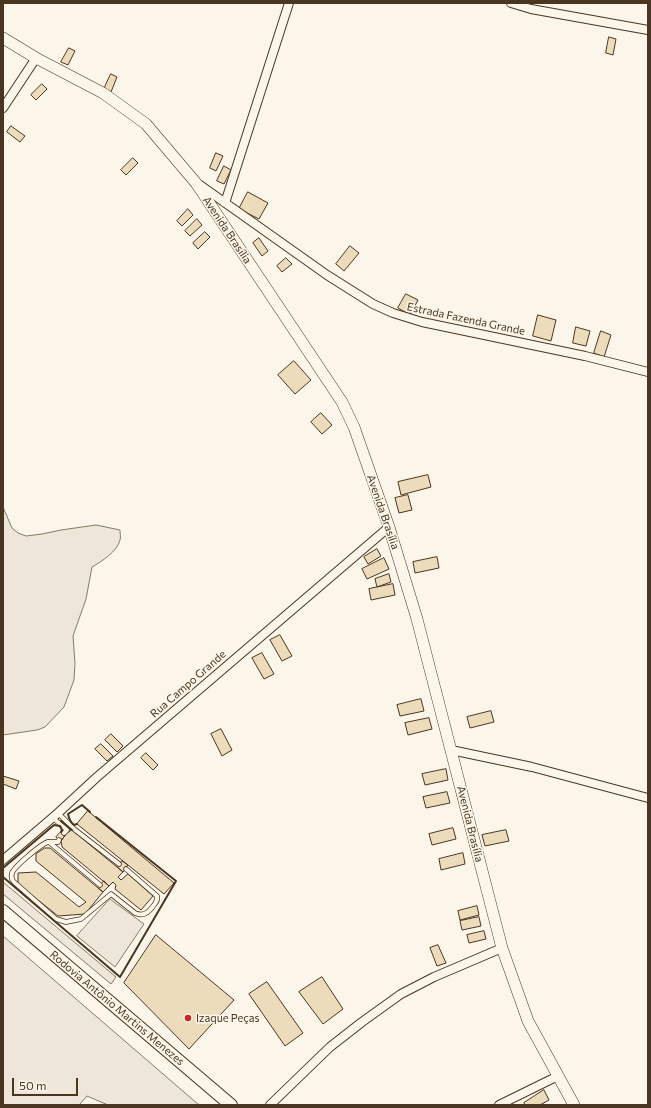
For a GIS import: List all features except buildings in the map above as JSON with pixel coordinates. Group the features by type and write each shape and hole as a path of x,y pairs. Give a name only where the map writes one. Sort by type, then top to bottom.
{"main road":[{"name":"Avenida Brasília","path":"3,38 36,58 103,93 146,124 196,183 342,402 354,427 389,526 417,620 502,948 528,1021 574,1105"},
{"name":"Rodovia Antônio Martins Menezes","path":"3,911 231,1105"}],"street":[{"path":"225,203 289,3"},
{"path":"511,3 531,9 648,30"},
{"path":"3,108 36,58"},
{"name":"Estrada Fazenda Grande","path":"196,183 328,275 373,304 393,313 422,322 585,356 648,372"},
{"name":"Rua Campo Grande","path":"3,860 56,815 97,777 389,526"},
{"path":"451,750 539,768 648,798"},
{"path":"270,1105 330,1047 401,994 434,977 502,948"},
{"path":"499,1105 558,1076"}],"lane":[{"path":"56,815 67,830 64,833"},
{"path":"56,815 120,864"},
{"path":"59,840 58,842 49,842 34,851 12,873 14,882 56,919 66,922 81,919 111,894"},
{"path":"49,842 100,885"},
{"path":"106,890 135,913 144,915 149,912 158,898 126,869"}],"shaded area":[{"path":"3,507 12,528 18,533 26,536 96,525 120,530 120,540 112,552 92,567 86,599 73,636 75,663 74,680 64,707 45,727 37,730 3,735"},
{"path":"3,882 116,977 111,984 3,894"},
{"path":"110,899 144,924 115,967 77,936"},
{"path":"3,936 199,1105 108,1105 87,1096 79,1105 3,1105"}],"wall":[{"path":"77,824 74,825 72,823 68,814 82,805 90,812"},
{"path":"3,877 120,977 176,881 96,817"},
{"path":"61,821 72,830"},
{"path":"3,868 54,825 60,826 62,830 61,832"}],"place":[{"name":"Izaque Peças","path":"188,1018"}]}
